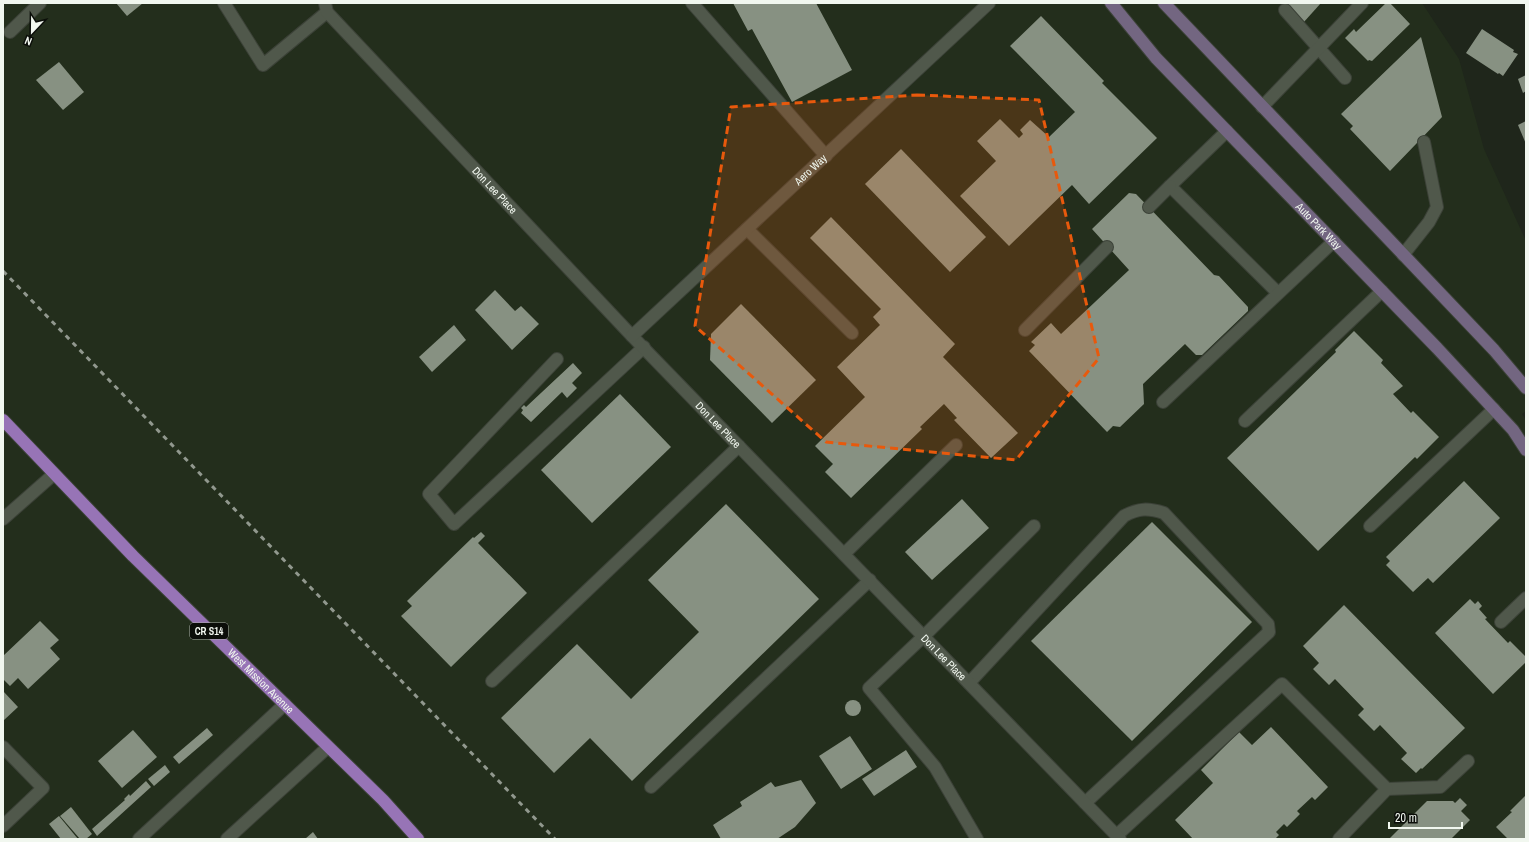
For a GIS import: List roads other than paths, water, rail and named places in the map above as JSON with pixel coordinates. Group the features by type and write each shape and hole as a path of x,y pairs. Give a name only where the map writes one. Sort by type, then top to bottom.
{"main road":[{"name":"Auto Park Way","path":"1111,3 1156,58 1334,241 1494,409 1513,430 1526,450"},
{"path":"1164,3 1494,350 1526,388"},
{"name":"West Mission Avenue","path":"3,420 132,556 383,800 418,839"}],"street":[{"path":"10,32 40,3"},
{"path":"224,3 263,65 326,7"},
{"path":"692,3 826,156"},
{"name":"Aero Way","path":"632,336 989,3"},
{"path":"1262,107 1362,3"},
{"name":"Don Lee Place","path":"326,7 632,336 1118,837"},
{"path":"1285,10 1345,78"},
{"path":"1149,207 1227,131"},
{"path":"1403,254 1428,222 1437,207 1424,142"},
{"path":"1170,186 1278,293"},
{"path":"747,229 852,333"},
{"path":"1163,402 1334,241"},
{"path":"1025,330 1107,247"},
{"path":"1245,421 1382,291"},
{"path":"557,359 429,494 454,524 644,347"},
{"path":"1370,526 1494,409"},
{"path":"844,554 956,445"},
{"path":"492,681 739,446"},
{"path":"3,519 54,474"},
{"path":"969,683 1124,516 1136,509 1149,508 1164,513 1268,624 1269,632 1085,803"},
{"path":"977,839 936,767 869,688 924,636 1034,526"},
{"path":"651,787 870,580"},
{"path":"1501,622 1526,598"},
{"path":"1118,837 1282,684 1387,789"},
{"path":"139,839 285,704"},
{"path":"3,747 43,788 3,826"},
{"path":"227,839 328,747"},
{"path":"1339,839 1387,789 1440,787 1468,761"}],"railway":[{"path":"3,271 555,839"}]}
